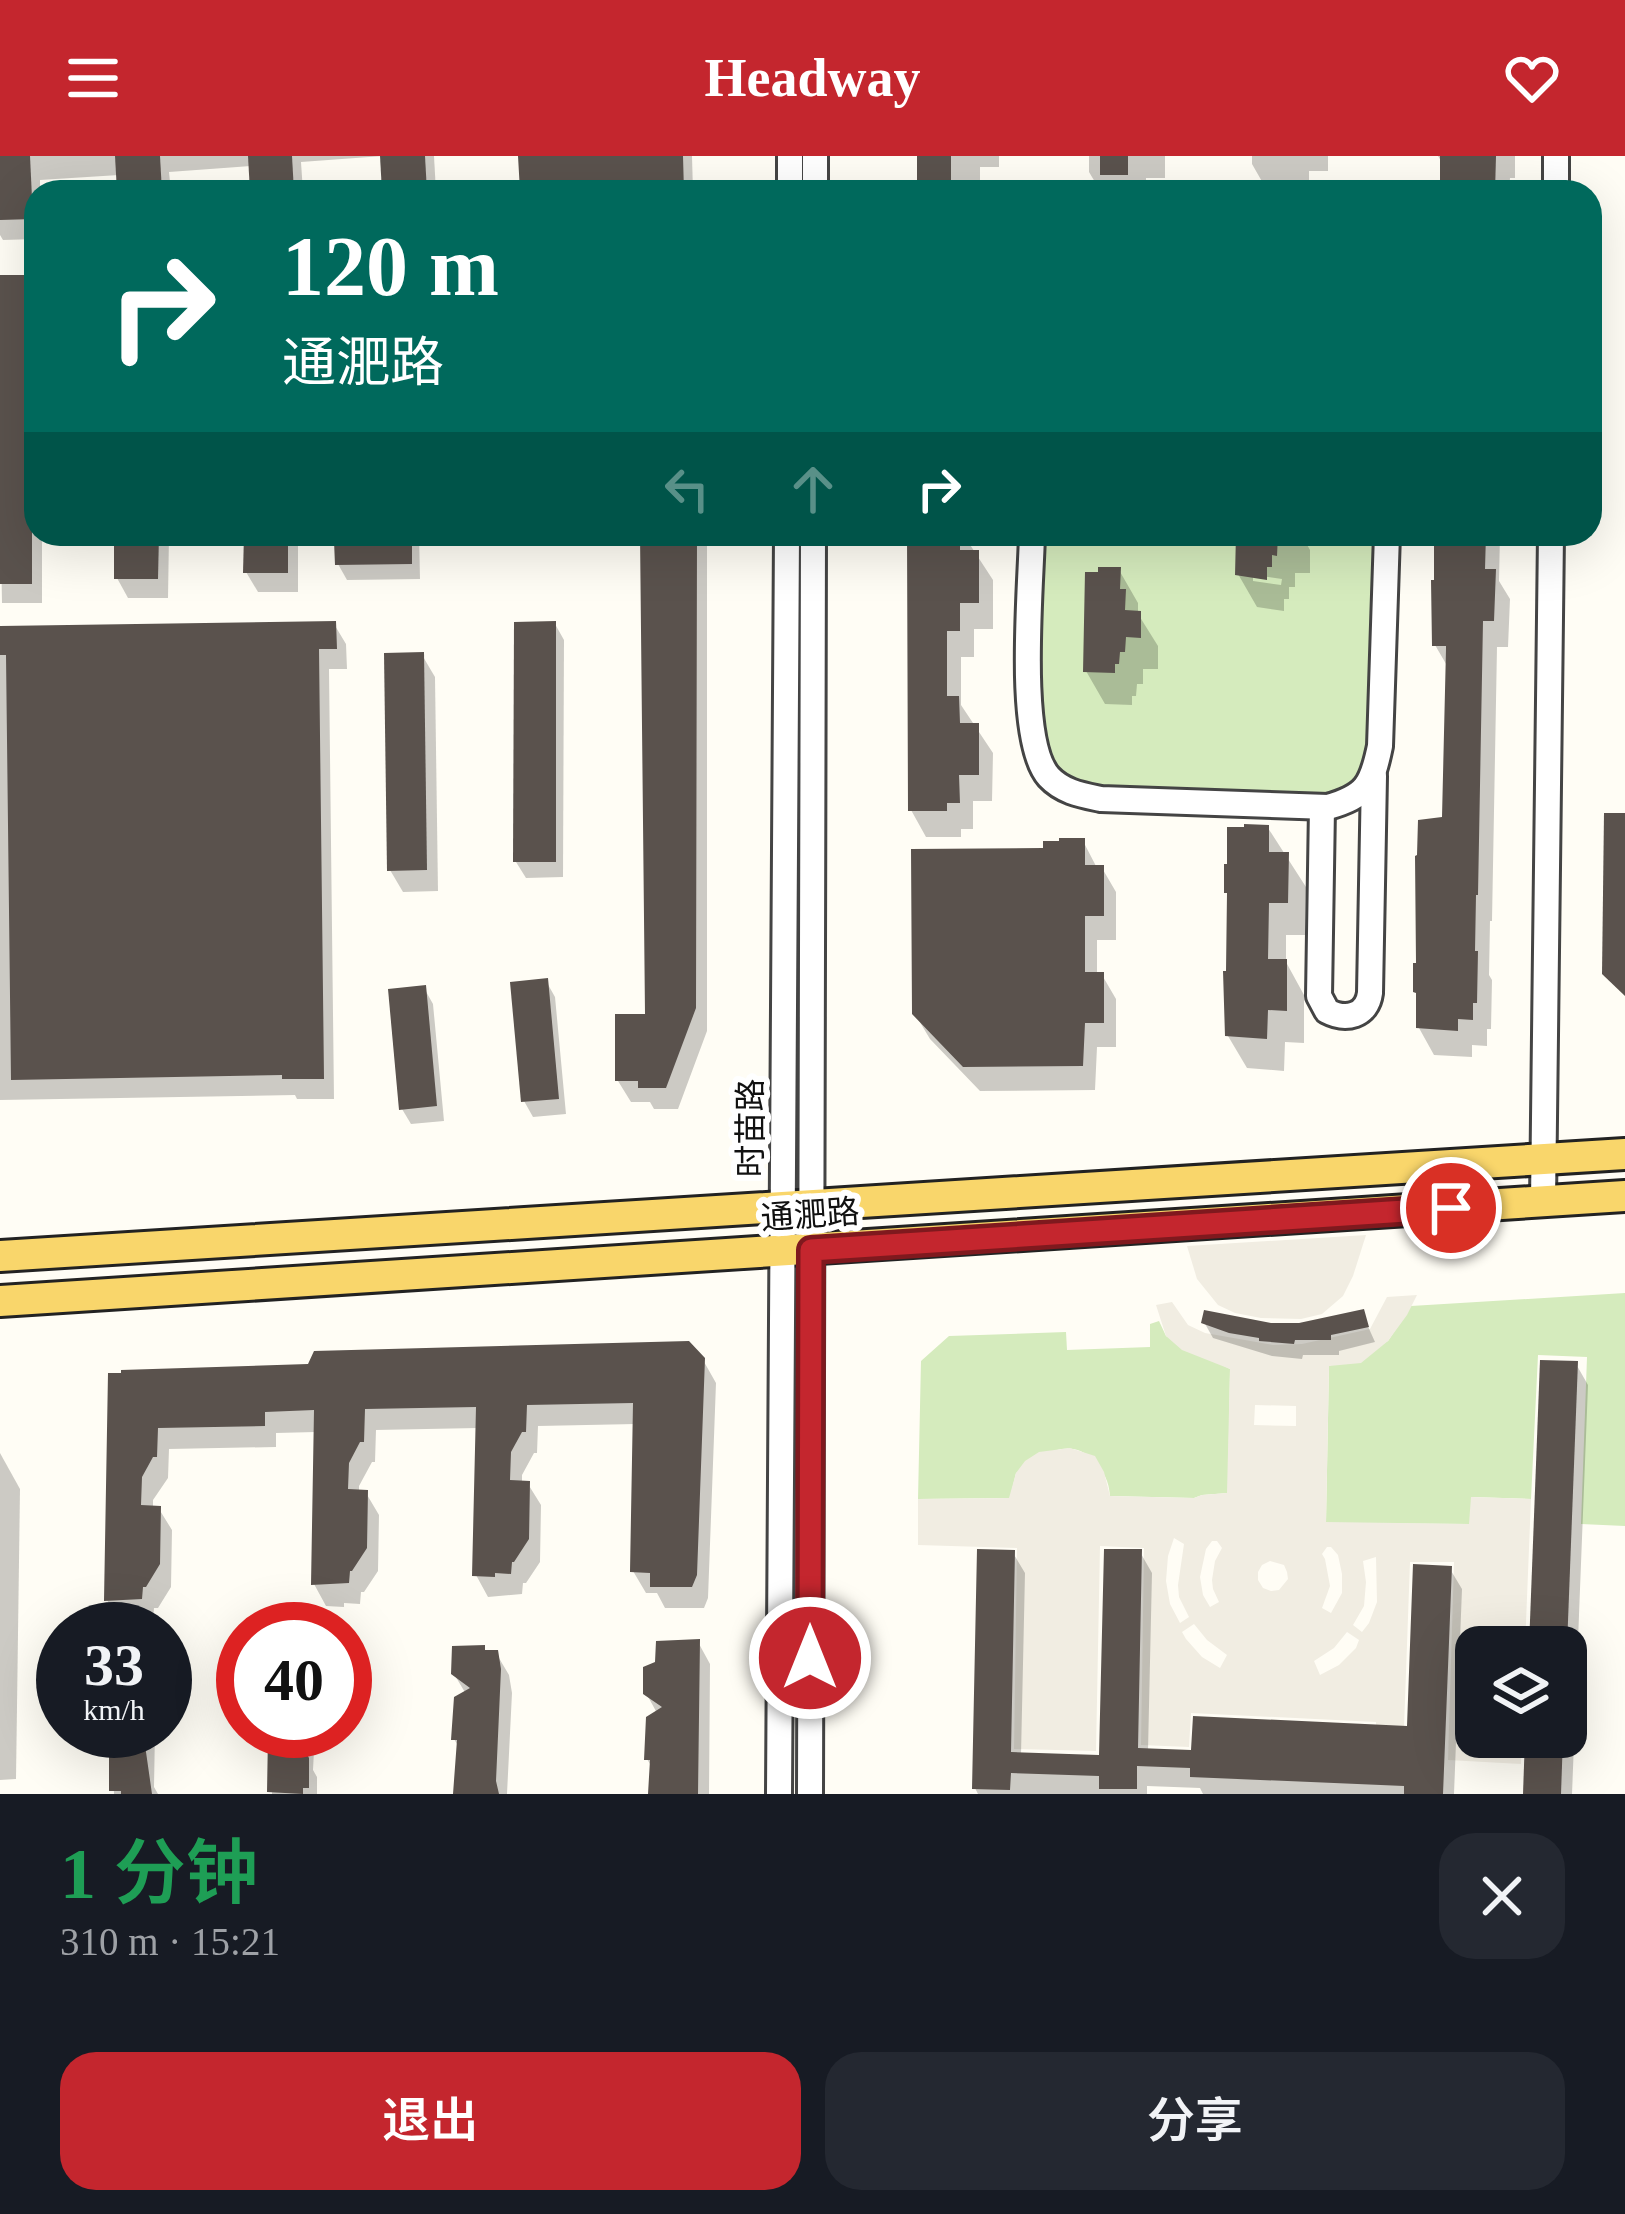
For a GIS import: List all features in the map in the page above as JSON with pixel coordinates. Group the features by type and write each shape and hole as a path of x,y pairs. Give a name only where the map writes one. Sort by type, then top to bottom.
{"main road":[{"name":"通淝路","path":"0,1256 1625,1154"},
{"name":"通淝路","path":"0,1301 1625,1196"}],"street":[{"name":"时苗路","path":"788,546 796,1206 810,1794"},
{"name":"时苗路","path":"796,1206 813,546"},
{"path":"1032,546 1028,715 1035,750 1049,776 1072,793 1101,799 1322,807 1356,799 1374,776"},
{"path":"1322,807 1319,996 1327,1011 1350,1016 1365,1007 1370,993 1374,776 1380,746 1388,546"},
{"path":"1543,1202 1551,546"},
{"name":"时苗路","path":"779,1794 797,1251"}],"green space":[{"path":"1038,546 1382,546 1375,740 1350,795 1099,794 1052,772 1034,717"},
{"path":"1625,1293 1625,1526 1581,1524 1587,1357 1538,1355 1531,1499 1472,1497 1470,1524 1326,1523 1329,1366 1388,1341 1411,1306"},
{"path":"1159,1321 1166,1336 1230,1369 1228,1493 1194,1498 1110,1496 1094,1461 1074,1449 1064,1449 1016,1473 1010,1498 918,1499 921,1361 949,1336 1066,1332 1067,1350 1150,1347 1150,1324"}],"shaded area":[{"path":"1366,1235 1343,1296 1322,1314 1301,1319 1261,1318 1218,1305 1197,1279 1187,1246"},
{"path":"1417,1295 1388,1341 1361,1363 1329,1366 1326,1522 1469,1524 1471,1497 1531,1499 1526,1626 1455,1626 1455,1758 1521,1758 1521,1764 1448,1760 1454,1562 1410,1562 1403,1755 1376,1754 1376,1722 1191,1713 1189,1747 1141,1745 1144,1548 1100,1546 1096,1751 1014,1749 1017,1548 918,1545 918,1499 1009,1498 1025,1461 1039,1452 1070,1448 1095,1456 1110,1496 1194,1498 1227,1493 1230,1369 1182,1350 1166,1336 1156,1305 1172,1302 1188,1325 1205,1333 1273,1345 1302,1344 1370,1329 1387,1297","holes":["1255,1405 1296,1406 1296,1426 1254,1425","1174,1538 1184,1544 1178,1585 1189,1617 1180,1623 1170,1604 1168,1556","1212,1541 1222,1548 1212,1580 1219,1602 1210,1607 1200,1577","1331,1547 1342,1574 1342,1593 1331,1613 1322,1608 1330,1586 1322,1554","1376,1557 1377,1602 1362,1632 1353,1625 1364,1606 1363,1561","1270,1561 1284,1565 1288,1579 1279,1590 1263,1588 1258,1580 1262,1565","1194,1624 1227,1655 1220,1668 1202,1657 1182,1632","1347,1632 1359,1640 1339,1665 1320,1675 1314,1661"]}],"building":[{"path":"0,156 30,156 31,180 24,180 24,219 0,220"},
{"path":"115,156 160,156 161,180 116,180"},
{"path":"248,156 292,156 293,180 249,180"},
{"path":"380,156 425,156 426,180 381,180"},
{"path":"518,156 683,156 684,180 519,180"},
{"path":"917,156 951,156 951,180 917,180"},
{"path":"1100,156 1128,156 1128,175 1100,175"},
{"path":"1440,156 1496,156 1495,180 1440,180"},
{"path":"0,275 24,275 24,546 32,546 32,584 0,584"},
{"path":"114,546 159,546 158,579 114,579"},
{"path":"244,546 288,546 288,573 243,573"},
{"path":"334,546 412,546 412,564 335,565"},
{"path":"640,546 697,546 696,1008 666,1088 638,1088 638,1081 615,1081 615,1014 645,1014"},
{"path":"907,546 979,550 979,603 960,603 960,631 947,631 947,696 959,696 960,723 979,723 979,775 959,775 960,803 947,803 947,811 908,811"},
{"path":"1236,546 1277,546 1272,567 1267,567 1267,580 1235,575"},
{"path":"1434,546 1486,546 1485,569 1496,569 1494,621 1483,621 1477,1003 1473,1003 1473,1020 1458,1019 1458,1031 1416,1028 1413,992 1418,820 1442,817 1446,646 1432,646"},
{"path":"1098,567 1121,567 1125,610 1141,611 1141,638 1126,637 1115,673 1083,672 1085,572 1098,572"},
{"path":"336,621 337,649 319,649 324,1079 282,1079 282,1075 11,1080 6,655 0,655 0,626"},
{"path":"556,621 556,862 513,862 514,622"},
{"path":"424,652 427,870 387,871 384,653"},
{"path":"1604,813 1625,813 1625,996 1602,974"},
{"path":"1269,825 1269,852 1289,852 1288,903 1269,903 1268,959 1287,959 1287,1011 1268,1010 1267,1039 1225,1036 1227,827"},
{"path":"1085,838 1085,865 1104,865 1104,916 1085,916 1085,972 1104,972 1104,1023 1085,1023 1083,1066 963,1067 912,1014 911,849 1043,848 1043,841"},
{"path":"548,978 559,1099 521,1102 510,982"},
{"path":"426,985 437,1106 399,1110 388,989"},
{"path":"1364,1309 1369,1327 1331,1335 1331,1340 1295,1340 1294,1344 1259,1341 1201,1323 1204,1310 1271,1323 1299,1323"},
{"path":"689,1341 705,1358 697,1575 692,1587 650,1587 650,1573 630,1572 633,1403 527,1405 526,1432 511,1452 510,1480 530,1481 529,1539 512,1562 511,1574 495,1573 495,1577 472,1576 476,1407 365,1409 364,1442 349,1463 348,1489 368,1490 367,1548 350,1571 349,1583 311,1585 314,1410 265,1412 265,1426 158,1428 157,1457 142,1477 141,1505 161,1506 160,1564 143,1587 142,1599 104,1601 108,1373 308,1364 314,1351"},
{"path":"1540,1360 1578,1361 1568,1626 1530,1626"},
{"path":"977,1549 1015,1550 1011,1752 1099,1755 1104,1549 1142,1549 1138,1748 1191,1750 1193,1716 1407,1726 1413,1564 1452,1566 1443,1794 1404,1794 1404,1786 1190,1777 1190,1768 1137,1766 1137,1789 1099,1789 1099,1776 1011,1773 1010,1790 972,1789"},
{"path":"700,1639 698,1794 648,1794 646,1717 662,1707 643,1694 643,1667 655,1662 656,1641"},
{"path":"485,1645 485,1650 498,1650 501,1669 499,1794 453,1794 454,1697 470,1688 451,1674 452,1646"},
{"path":"109,1758 147,1758 152,1794 109,1791"},
{"path":"268,1758 309,1758 309,1788 303,1788 303,1794 267,1792"},
{"path":"1524,1758 1562,1758 1561,1794 1523,1794"}],"route":[{"path":"810,1658 811,1250 1451,1208"}]}
